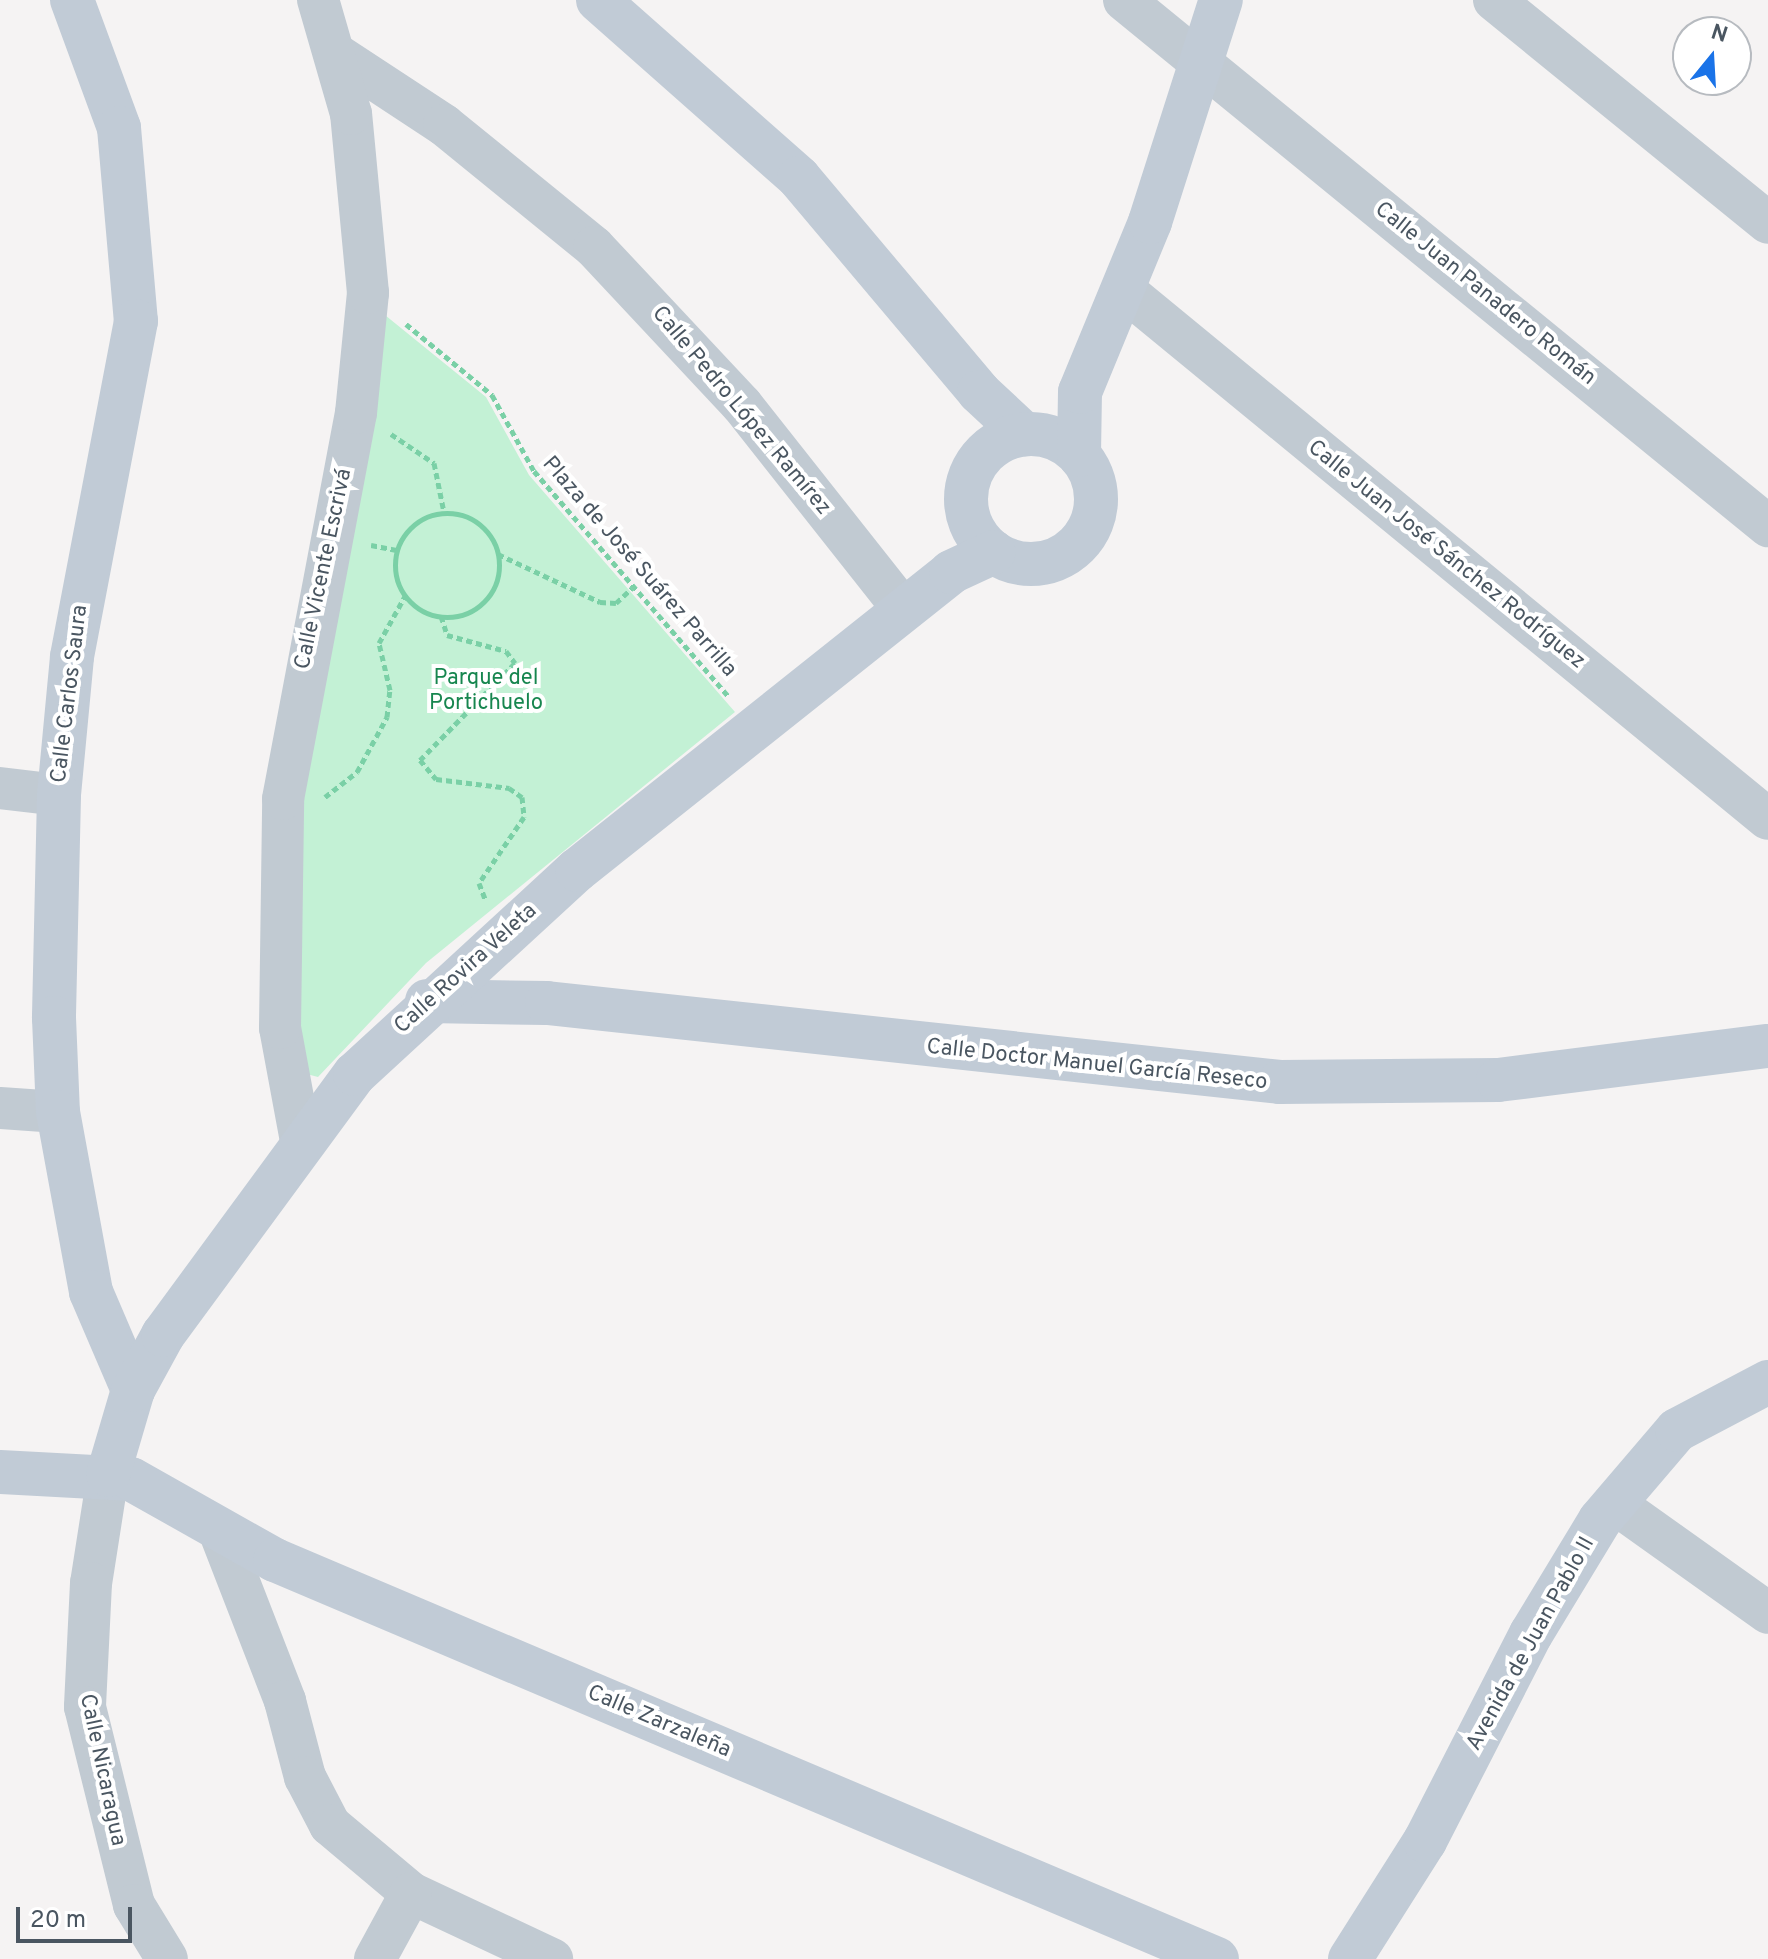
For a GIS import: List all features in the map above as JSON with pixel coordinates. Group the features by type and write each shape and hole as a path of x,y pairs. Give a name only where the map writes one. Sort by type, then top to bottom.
{"street":[{"name":"Calle Carlos Saura","path":"72,0 119,128 136,321 126,402 82,589 59,795 52,968 58,1112 91,1292 133,1390"},
{"name":"Calle Vicente Escrivá","path":"301,1141 278,989 283,799 354,421 368,293 361,179 336,54 318,0"},
{"path":"598,0 799,178 1015,439 1079,455"},
{"name":"Calle Juan Panadero Román","path":"1124,0 1768,526"},
{"path":"1080,392 1015,439 969,479 984,540 1035,564 1074,549 1096,513 1094,482 1079,455 1080,392 1124,290 1221,0"},
{"path":"1494,0 1768,223"},
{"name":"Calle Pedro López Ramírez","path":"336,54 444,125 594,247 742,405 903,609"},
{"name":"Calle Juan José Sánchez Rodríguez","path":"1124,290 1768,819"},
{"name":"Calle Rovira Veleta","path":"108,1475 133,1390 301,1141 427,1001 508,929 951,572 984,540"},
{"path":"0,788 59,795"},
{"name":"Calle Doctor Manuel García Reseco","path":"427,1001 547,1003 1280,1082 1498,1080 1768,1046"},
{"path":"0,1108 58,1112"},
{"name":"Avenida de Juan Pablo II","path":"1350,1959 1425,1841 1559,1585 1614,1503 1677,1430 1768,1382"},
{"name":"Calle Zarzaleña","path":"0,1472 108,1475 155,1489 275,1560 1217,1959"},
{"name":"Calle Nicaragua","path":"108,1475 91,1583 85,1707 134,1905 167,1959"},
{"path":"1614,1503 1768,1613"},
{"path":"218,1528 315,1800 352,1847 411,1893 552,1959"},
{"path":"375,1959 411,1893"}],"path":[{"name":"Plaza de José Suárez Parrilla","path":"368,293 492,395 534,471 755,727"},
{"path":"354,421 381,427 434,463 444,512"},
{"path":"498,554 490,595 463,614 441,616 405,596 396,575 401,540 411,526 444,512 477,522 498,554 600,602 616,603 632,588"},
{"path":"283,799 322,799 350,778 373,746 390,702 379,643 405,596"},
{"path":"441,616 447,635 506,651 515,663 420,760 436,779 509,788 522,797 524,817 479,883 508,929"}],"green space":[{"name":"Parque del Portichuelo","path":"380,311 486,397 529,475 735,712 426,963 318,1077 303,1073 294,1031 295,824"}]}
